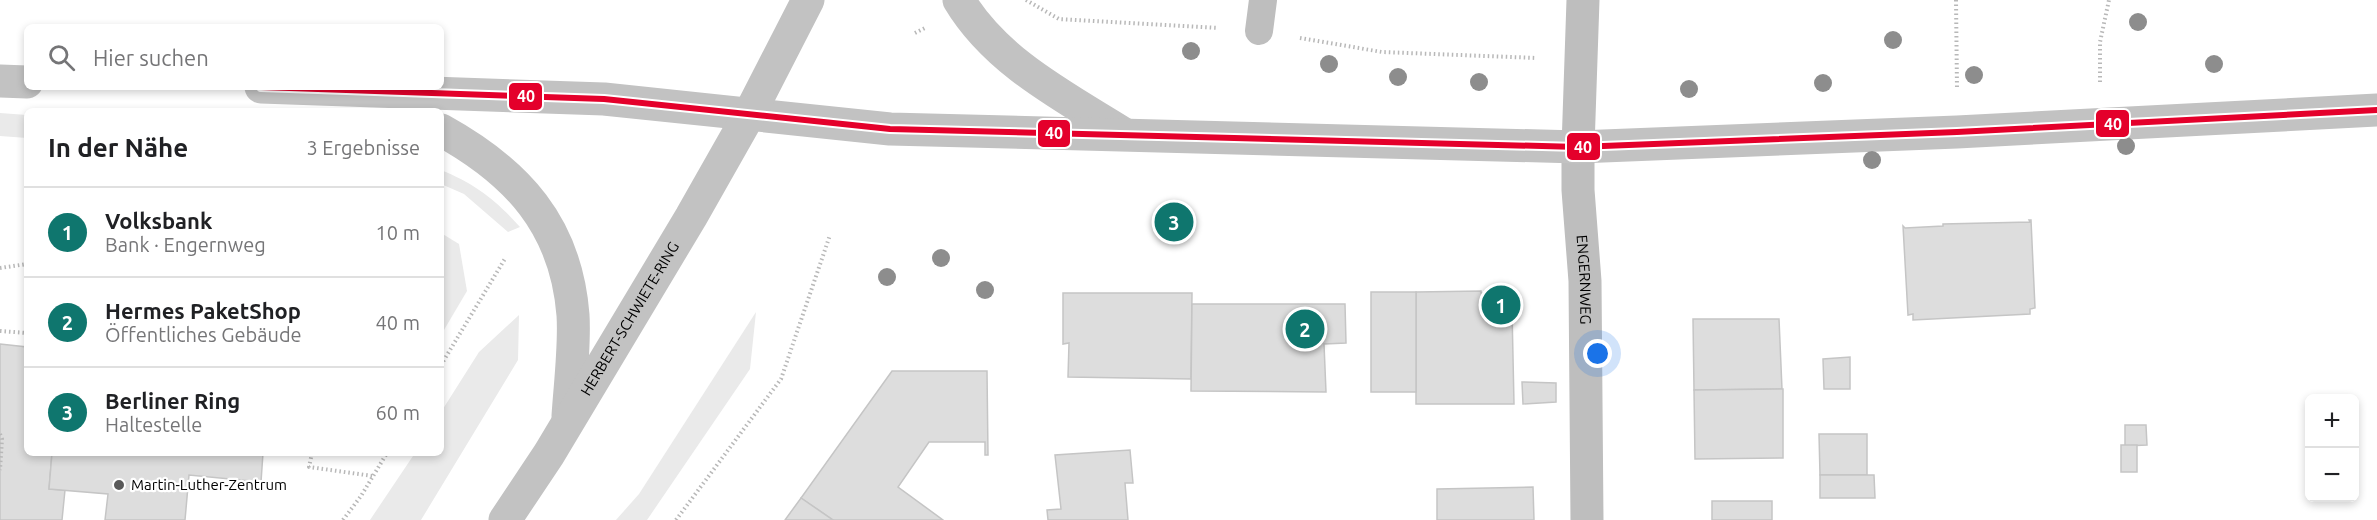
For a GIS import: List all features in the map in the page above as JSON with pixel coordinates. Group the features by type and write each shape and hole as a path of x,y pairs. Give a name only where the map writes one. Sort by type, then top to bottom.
{"main road":[{"name":"HERBERT-SCHWIETE-RING","path":"505,520 568,422 691,217 750,113 808,0"},
{"path":"959,0 984,33 1011,59 1049,87 1126,135"},
{"path":"0,81 24,82"},
{"path":"371,90 403,108"},
{"path":"392,90 604,99 890,129 1578,147 1957,132 2377,110"},
{"path":"444,132 497,168 522,189 538,209 550,230 566,273 573,316 568,422"}],"street":[{"name":"ENGERNWEG","path":"1582,0 1578,190 1585,293 1587,520"}],"lane":[{"path":"1259,31 1263,0"}],"path":[{"path":"1956,0 1957,132"},
{"path":"2100,124 2100,42 2109,0"},
{"path":"676,520 781,380 831,235"},
{"path":"444,360 506,256"},
{"path":"0,267 24,264"},
{"path":"0,331 24,333"},
{"path":"0,434 2,439 0,470"},
{"path":"311,456 309,467 373,476"},
{"path":"343,520 385,456"}],"shaded area":[{"path":"0,113 24,115 24,138 0,136"},
{"path":"444,171 484,193 520,227 508,232 464,194 444,185"},
{"path":"444,235 459,244 467,291 444,330"},
{"path":"756,312 750,369 647,520 616,520 639,494"},
{"path":"519,315 518,360 421,520 370,520 413,456 444,456 444,407 479,352"}],"building":[{"path":"2031,220 2035,308 2030,309 2030,314 1913,320 1913,314 1908,315 1903,226 1905,228 1943,226 1943,224 2030,222"},
{"path":"1481,291 1481,293 1494,293 1512,310 1514,404 1416,404 1416,292"},
{"path":"1371,292 1416,292 1416,392 1371,392"},
{"path":"1063,293 1192,293 1191,379 1068,377 1069,343 1063,344"},
{"path":"1192,304 1345,304 1346,343 1324,344 1326,392 1191,391"},
{"path":"1693,319 1779,319 1782,389 1694,390"},
{"path":"0,344 24,347 24,456 52,456 49,489 65,490 62,520 0,520"},
{"path":"1850,357 1850,389 1824,389 1823,359"},
{"path":"892,371 987,371 988,455 985,455 985,442 929,442 898,487 943,520 833,520 801,498"},
{"path":"1522,382 1556,383 1556,402 1523,404"},
{"path":"1783,389 1783,458 1695,459 1694,390"},
{"path":"2125,425 2146,425 2147,445 2125,446"},
{"path":"1819,434 1867,434 1867,475 1820,475"},
{"path":"2121,445 2137,445 2137,472 2121,472"},
{"path":"1130,450 1133,483 1125,483 1128,520 1048,520 1047,510 1061,509 1055,455"},
{"name":"Martin-Luther-Zentrum","path":"52,456 263,456 261,482 189,475 185,520 105,520 108,494 49,489"},
{"path":"1820,475 1874,475 1875,498 1820,498"},
{"path":"1533,487 1534,520 1437,520 1437,489"},
{"path":"801,498 833,520 785,520"},
{"path":"1712,501 1772,501 1772,520 1712,520"}],"transit line":[{"name":"40","path":"347,90 604,99 890,129 1578,147 1957,132 2377,110"}],"place":[{"name":"Berliner Ring","path":"1174,222"},
{"name":"Volksbank","path":"1501,305"},
{"name":"Hermes PaketShop","path":"1305,329"},
{"name":"Martin-Luther-Zentrum","path":"119,485"}]}
